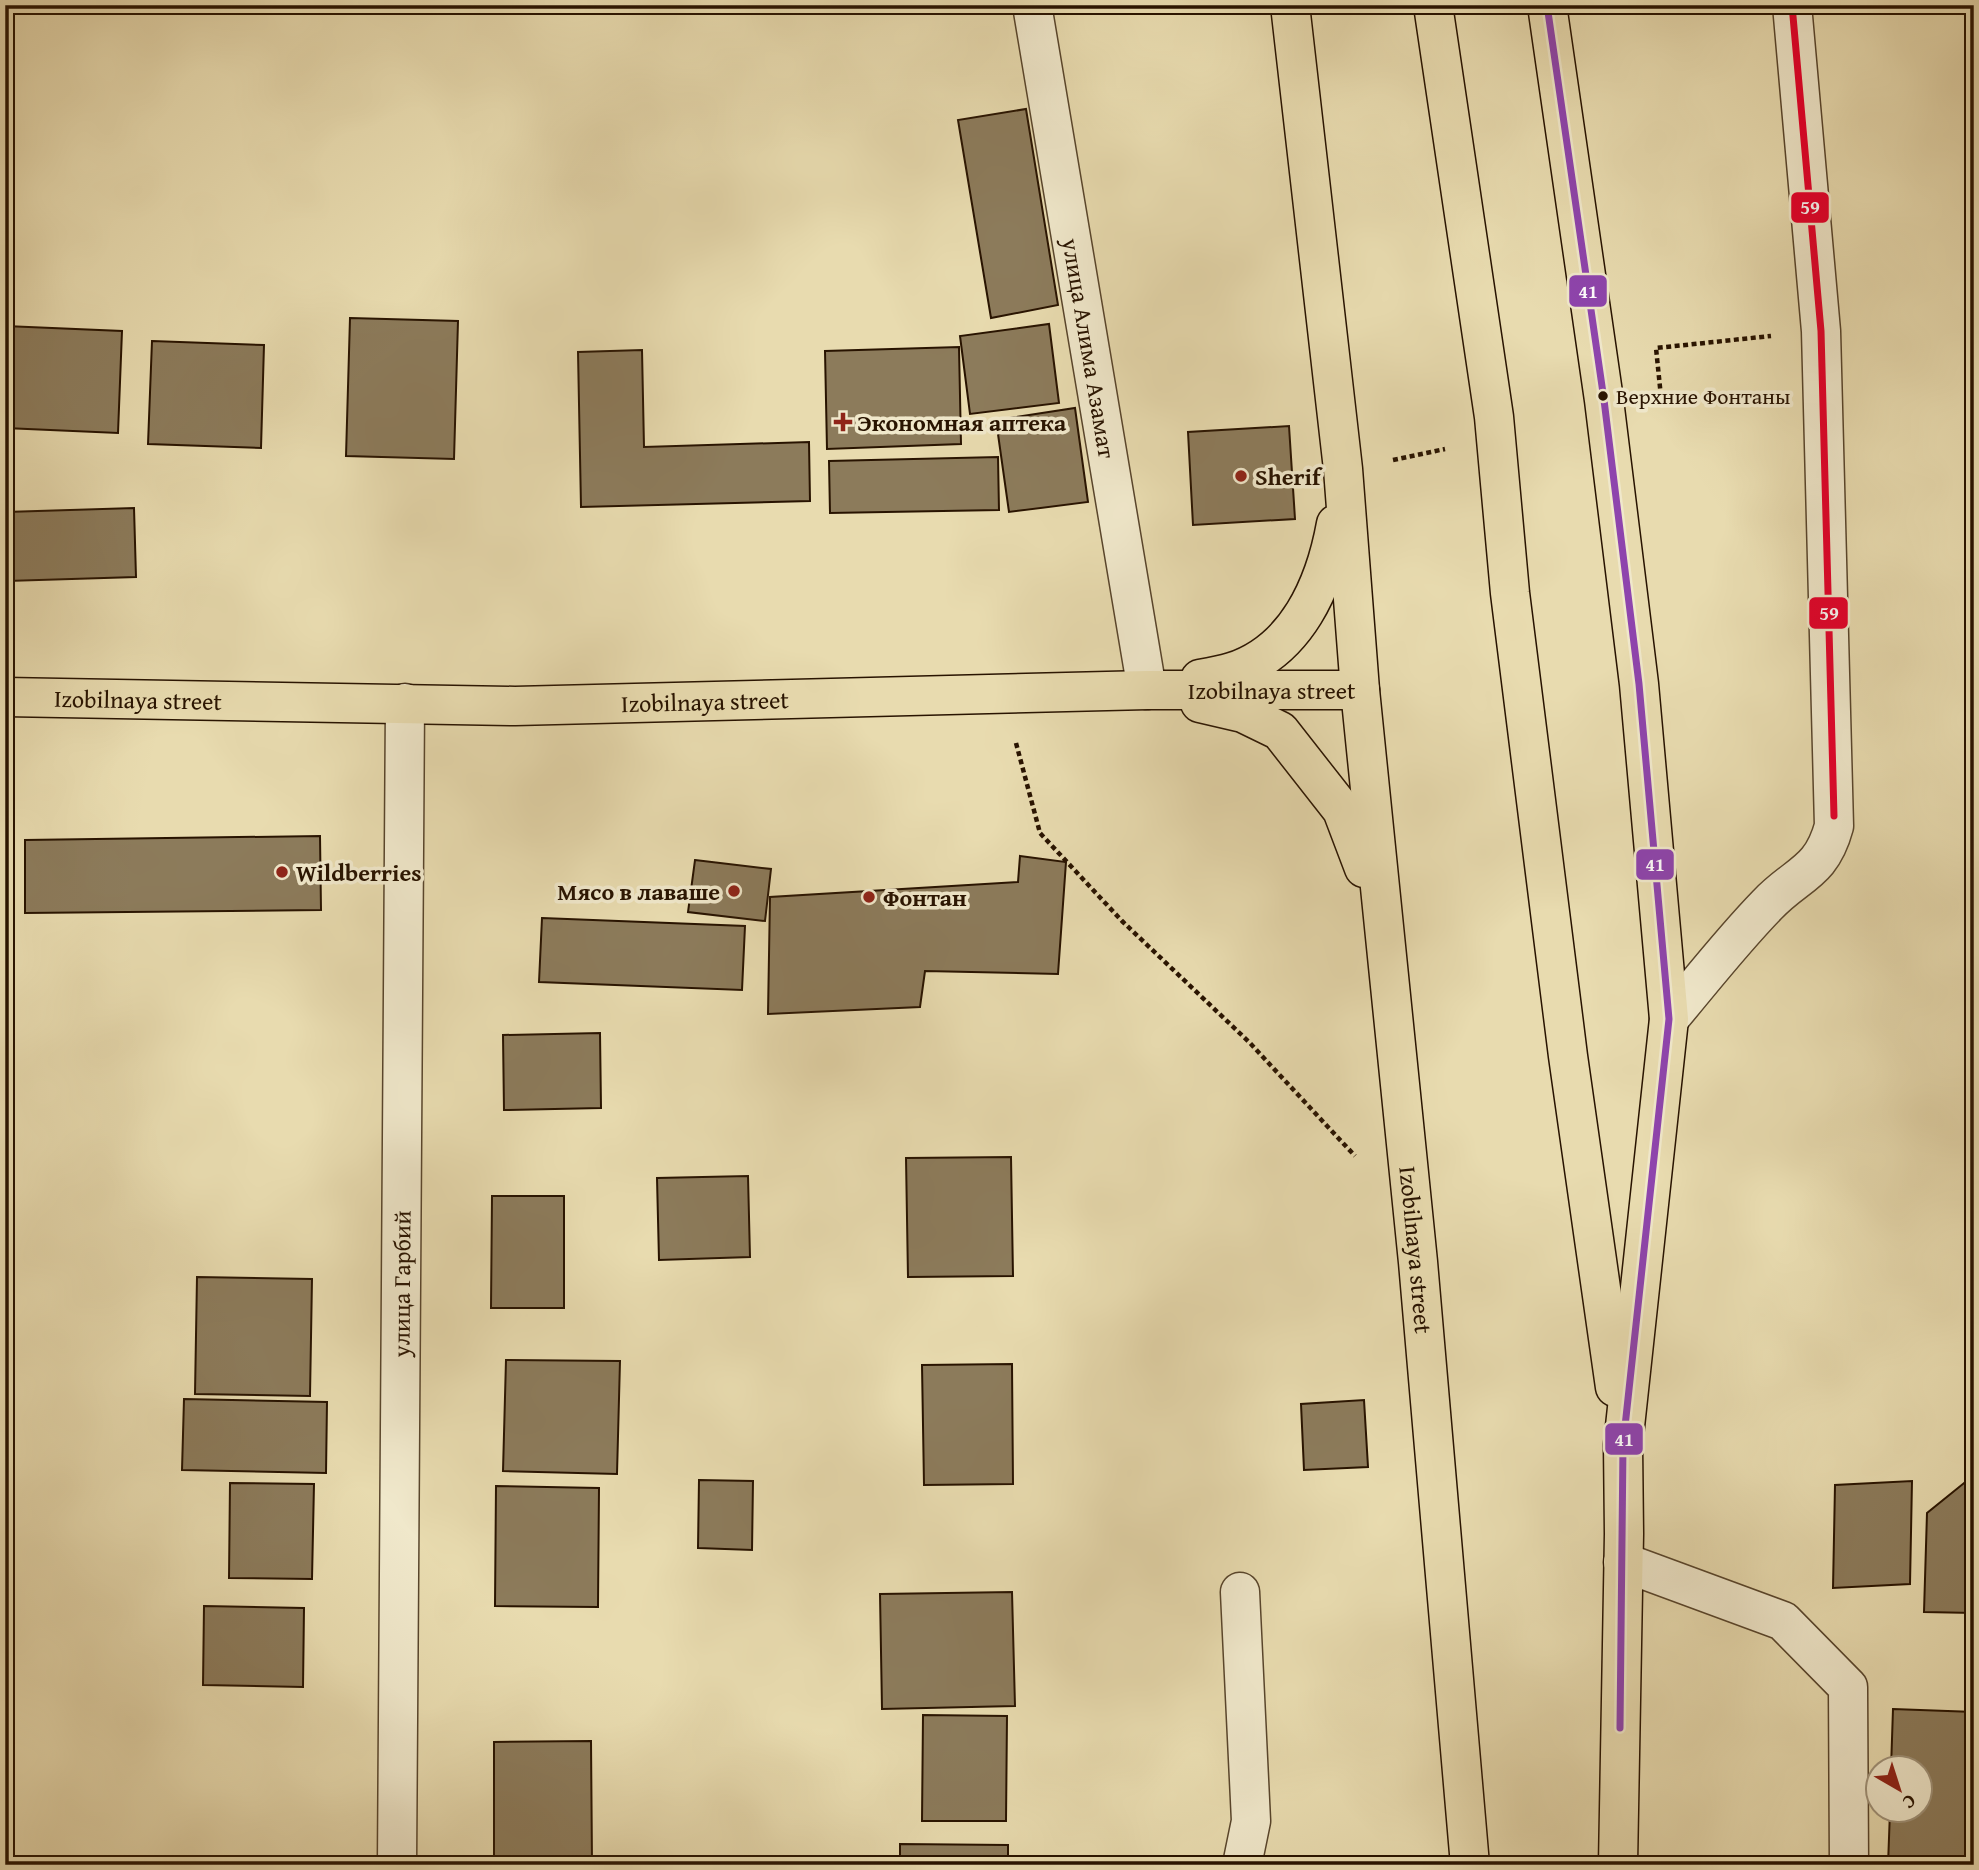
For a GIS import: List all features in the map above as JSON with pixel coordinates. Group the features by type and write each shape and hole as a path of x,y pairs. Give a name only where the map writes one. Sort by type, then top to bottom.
{"main road":[{"path":"1290,5 1344,475 1360,690"},
{"path":"1433,5 1494,417 1510,593 1565,1029 1623,1445"},
{"path":"1547,5 1604,400 1639,684 1669,1019 1623,1445 1618,1865"},
{"path":"1147,690 1233,672 1263,656 1291,632 1315,597 1330,557 1344,475"},
{"path":"1147,690 1242,713 1280,731 1342,810 1360,853 1386,947"},
{"name":"Izobilnaya street","path":"5,697 514,706 1147,690 1360,690 1418,1262 1470,1865"}],"street":[{"name":"улица Алима Азамат","path":"1032,5 1147,690"},
{"path":"1669,1019 1768,904 1817,863 1829,845 1834,826 1821,331 1792,5"},
{"name":"улица Гарбий","path":"397,1865 405,703"},
{"path":"1623,1562 1783,1621 1848,1687 1849,1865"},
{"path":"1240,1592 1251,1821 1242,1865"}],"path":[{"path":"1661,397 1656,348 1821,331"},
{"path":"1344,475 1446,450 1444,440"},
{"path":"1003,695 1040,833 1122,921 1249,1042 1359,1161"}],"building":[{"path":"1026,109 1058,305 991,318 958,120"},
{"path":"350,318 458,321 454,459 346,456"},
{"path":"1049,324 1059,403 970,414 960,336"},
{"path":"5,326 122,331 118,433 5,428"},
{"path":"152,341 264,345 261,448 148,444"},
{"path":"959,347 961,444 827,449 825,351"},
{"path":"642,350 644,447 809,442 810,501 581,507 578,352"},
{"path":"1075,408 1088,502 1009,512 996,420"},
{"name":"Sherif","path":"1289,426 1295,519 1193,525 1188,432"},
{"path":"998,457 999,510 830,513 829,461"},
{"path":"134,508 136,577 7,581 6,512"},
{"path":"320,836 321,910 25,913 25,840"},
{"path":"1020,856 1066,862 1058,974 925,971 920,1007 768,1014 770,897 1018,882"},
{"path":"695,860 771,869 765,921 688,912"},
{"path":"542,918 745,926 742,990 539,982"},
{"path":"600,1033 601,1108 504,1110 503,1035"},
{"path":"1011,1157 1013,1276 908,1277 906,1158"},
{"path":"748,1176 750,1257 659,1260 657,1178"},
{"path":"492,1196 564,1196 564,1308 491,1308"},
{"path":"197,1277 312,1279 310,1396 195,1394"},
{"path":"506,1360 620,1361 617,1474 503,1471"},
{"path":"1012,1364 1013,1484 924,1485 922,1365"},
{"path":"184,1399 327,1402 326,1473 182,1470"},
{"path":"1364,1400 1368,1467 1304,1470 1301,1404"},
{"path":"1974,1475 1974,1613 1924,1612 1927,1513"},
{"path":"699,1480 753,1481 752,1550 698,1548"},
{"path":"1912,1481 1910,1584 1833,1588 1835,1485"},
{"path":"230,1483 314,1484 312,1579 229,1578"},
{"path":"496,1486 599,1488 598,1607 495,1606"},
{"path":"1012,1592 1015,1706 882,1709 880,1594"},
{"path":"204,1606 304,1608 303,1687 203,1685"},
{"path":"1893,1709 1974,1712 1974,1865 1888,1865 1889,1825 1934,1825 1934,1755 1891,1755"},
{"path":"923,1715 1007,1716 1006,1821 922,1821"},
{"path":"591,1741 592,1863 494,1864 494,1742"},
{"path":"900,1844 1008,1845 1008,1865 900,1865"}],"transit line":[{"name":"41","path":"1547,5 1604,400 1639,684 1669,1019 1623,1445 1620,1728"},
{"name":"59","path":"1792,5 1821,331 1834,816"}],"place":[{"name":"Верхние Фонтаны","path":"1603,396"},
{"name":"Экономная аптека","path":"843,422"},
{"name":"Sherif","path":"1241,476"},
{"name":"Wildberries","path":"282,872"},
{"name":"Мясо в лаваше","path":"734,891"},
{"name":"Фонтан","path":"869,897"}]}
